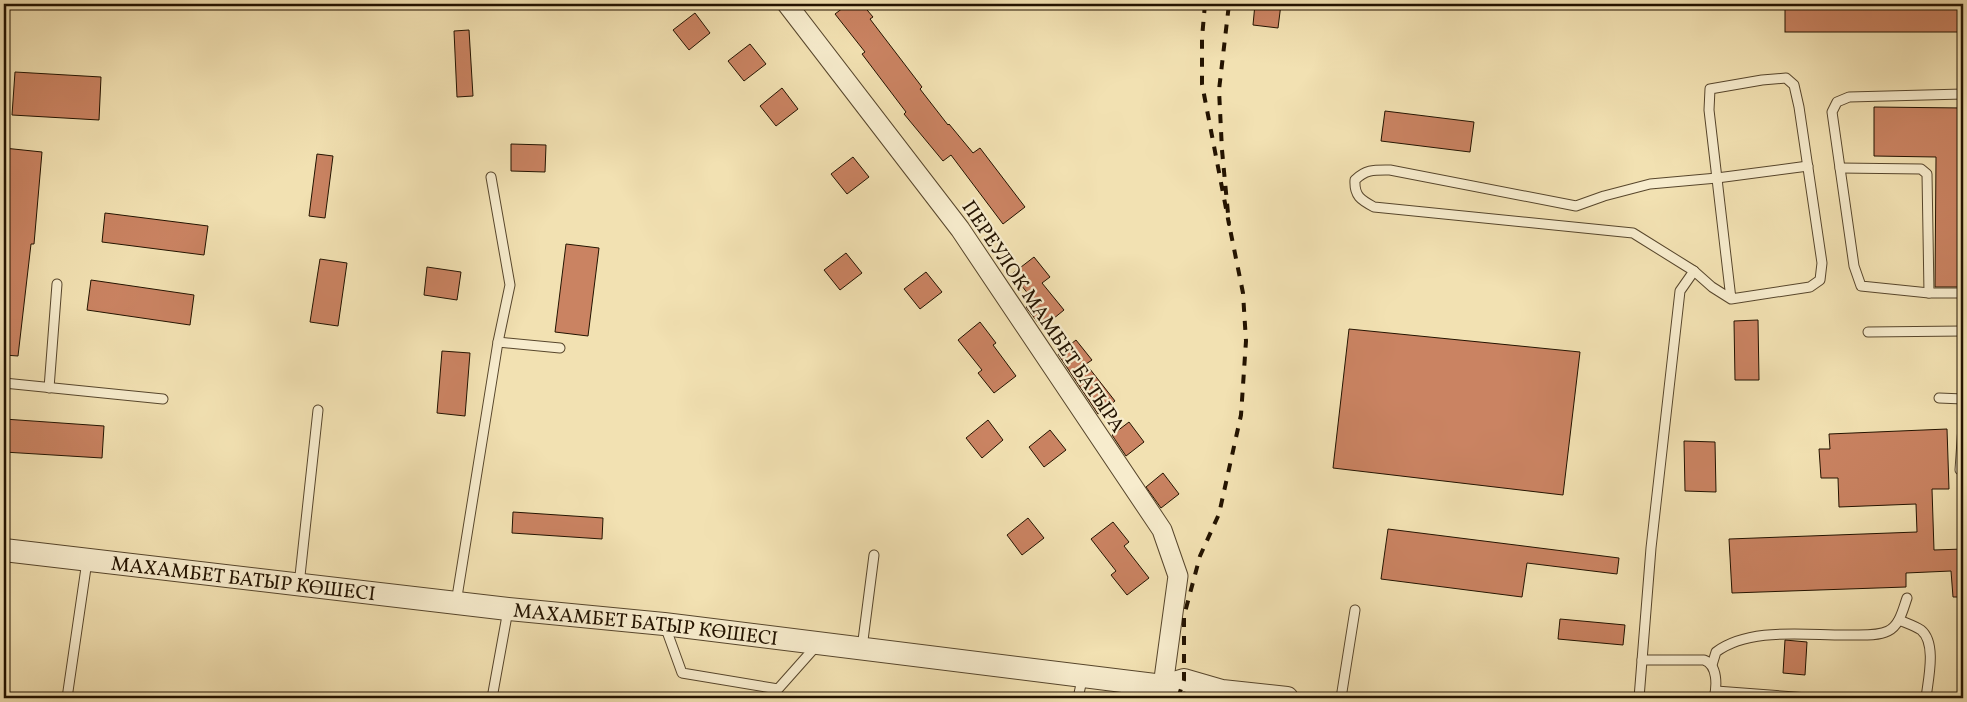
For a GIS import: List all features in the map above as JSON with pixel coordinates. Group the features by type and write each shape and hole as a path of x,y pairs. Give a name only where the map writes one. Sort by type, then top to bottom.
{"street":[{"name":"ПЕРЕУЛОК МАМБЕТ БАТЫРА","path":"787,4 960,229 1162,530 1178,576 1163,686"},
{"name":"МАХАМБЕТ БАТЫР КӨШЕСІ","path":"4,550 299,586 664,624 1163,686 1184,680 1222,691 1287,698"}],"lane":[{"path":"1731,299 1717,178 1709,110 1710,89 1786,78 1794,85 1799,107 1808,166 1822,263 1820,280 1810,287 1731,299 1712,287 1694,270 1633,233 1374,207 1358,198 1354,188 1355,180 1362,173 1371,170 1390,170 1576,206 1604,196 1650,184 1717,178 1808,166"},
{"path":"1963,94 1849,97 1837,102 1832,112 1854,266 1862,286 1929,293 1963,293"},
{"path":"1840,168 1921,169 1927,174 1929,293"},
{"path":"456,603 498,342 510,285 491,177"},
{"path":"1639,698 1651,548 1680,291 1694,270"},
{"path":"50,388 57,284"},
{"path":"1868,332 1963,331"},
{"path":"498,342 560,348"},
{"path":"4,384 164,399"},
{"path":"1939,398 1963,399"},
{"path":"299,586 318,410"},
{"path":"1960,470 1963,426"},
{"path":"862,648 874,555"},
{"path":"67,698 87,560"},
{"path":"1808,698 1715,695 1715,676 1712,665 1716,652 1736,640 1779,634 1869,635 1888,631 1899,620 1907,598"},
{"path":"492,698 508,609"},
{"path":"1341,698 1355,610"},
{"path":"1899,620 1920,630 1928,641 1929,666 1926,698"},
{"path":"664,624 682,673 778,689 819,643"},
{"path":"1642,660 1704,660 1712,665"},
{"path":"1078,698 1082,675"}],"building":[{"path":"848,4 862,4 873,17 870,19 922,87 920,89 948,125 973,153 980,148 1025,207 1003,224 951,155 943,161 904,114 906,112 862,54 865,52 835,14"},
{"path":"1255,4 1281,4 1278,28 1253,25"},
{"path":"1785,4 1963,4 1963,32 1785,32"},
{"path":"695,13 710,33 689,50 673,30"},
{"path":"469,30 473,96 457,97 454,31"},
{"path":"750,44 766,64 744,81 728,61"},
{"path":"15,72 101,77 99,120 12,115"},
{"path":"782,88 798,109 776,126 760,106"},
{"path":"1874,107 1963,108 1963,287 1935,287 1936,157 1874,156"},
{"path":"1385,111 1474,122 1470,152 1381,141"},
{"path":"511,144 546,145 545,172 511,171"},
{"path":"4,148 42,152 34,244 31,244 18,356 4,355"},
{"path":"317,154 333,156 325,218 309,216"},
{"path":"853,157 869,177 847,194 831,174"},
{"path":"105,213 208,226 204,255 102,242"},
{"path":"566,244 599,248 588,336 555,332"},
{"path":"846,253 862,273 840,290 824,270"},
{"path":"1034,257 1050,277 1042,283 1064,310 1042,328 1026,307 1034,301 1012,274"},
{"path":"320,259 347,263 338,326 310,322"},
{"path":"427,267 461,272 457,300 424,295"},
{"path":"926,272 942,292 920,309 904,289"},
{"path":"91,280 194,295 190,325 87,310"},
{"path":"1758,320 1759,380 1735,380 1734,321"},
{"path":"980,322 996,343 993,345 1016,376 994,393 978,373 982,370 958,340"},
{"path":"1349,329 1580,352 1563,495 1333,468"},
{"path":"1076,340 1092,360 1086,364 1115,401 1098,414 1058,354"},
{"path":"442,351 470,353 465,416 437,413"},
{"path":"4,419 104,426 102,458 4,452"},
{"path":"988,420 1003,440 982,458 966,438"},
{"path":"1129,422 1144,442 1126,456 1112,435"},
{"path":"1947,429 1949,489 1932,489 1934,550 1963,549 1963,597 1953,597 1951,571 1906,573 1906,587 1732,593 1729,539 1917,532 1916,504 1839,507 1838,478 1821,478 1819,449 1830,449 1829,434"},
{"path":"1050,430 1066,450 1044,467 1029,447"},
{"path":"1684,441 1715,442 1716,492 1685,491"},
{"path":"1163,473 1179,494 1161,508 1146,487"},
{"path":"513,512 603,518 602,539 512,533"},
{"path":"1028,518 1044,538 1022,555 1007,535"},
{"path":"1113,522 1129,542 1124,546 1149,578 1127,595 1111,575 1116,571 1091,539"},
{"path":"1388,529 1619,558 1617,574 1527,563 1522,597 1381,579"},
{"path":"1560,619 1625,625 1623,645 1558,639"},
{"path":"1785,640 1807,642 1805,675 1783,673"}],"railway":[{"path":"1205,4 1202,38 1202,84 1229,224 1219,90 1229,4"},
{"path":"1178,698 1184,680 1184,616 1200,556 1219,514 1241,415 1246,341 1243,293 1229,224"}]}
